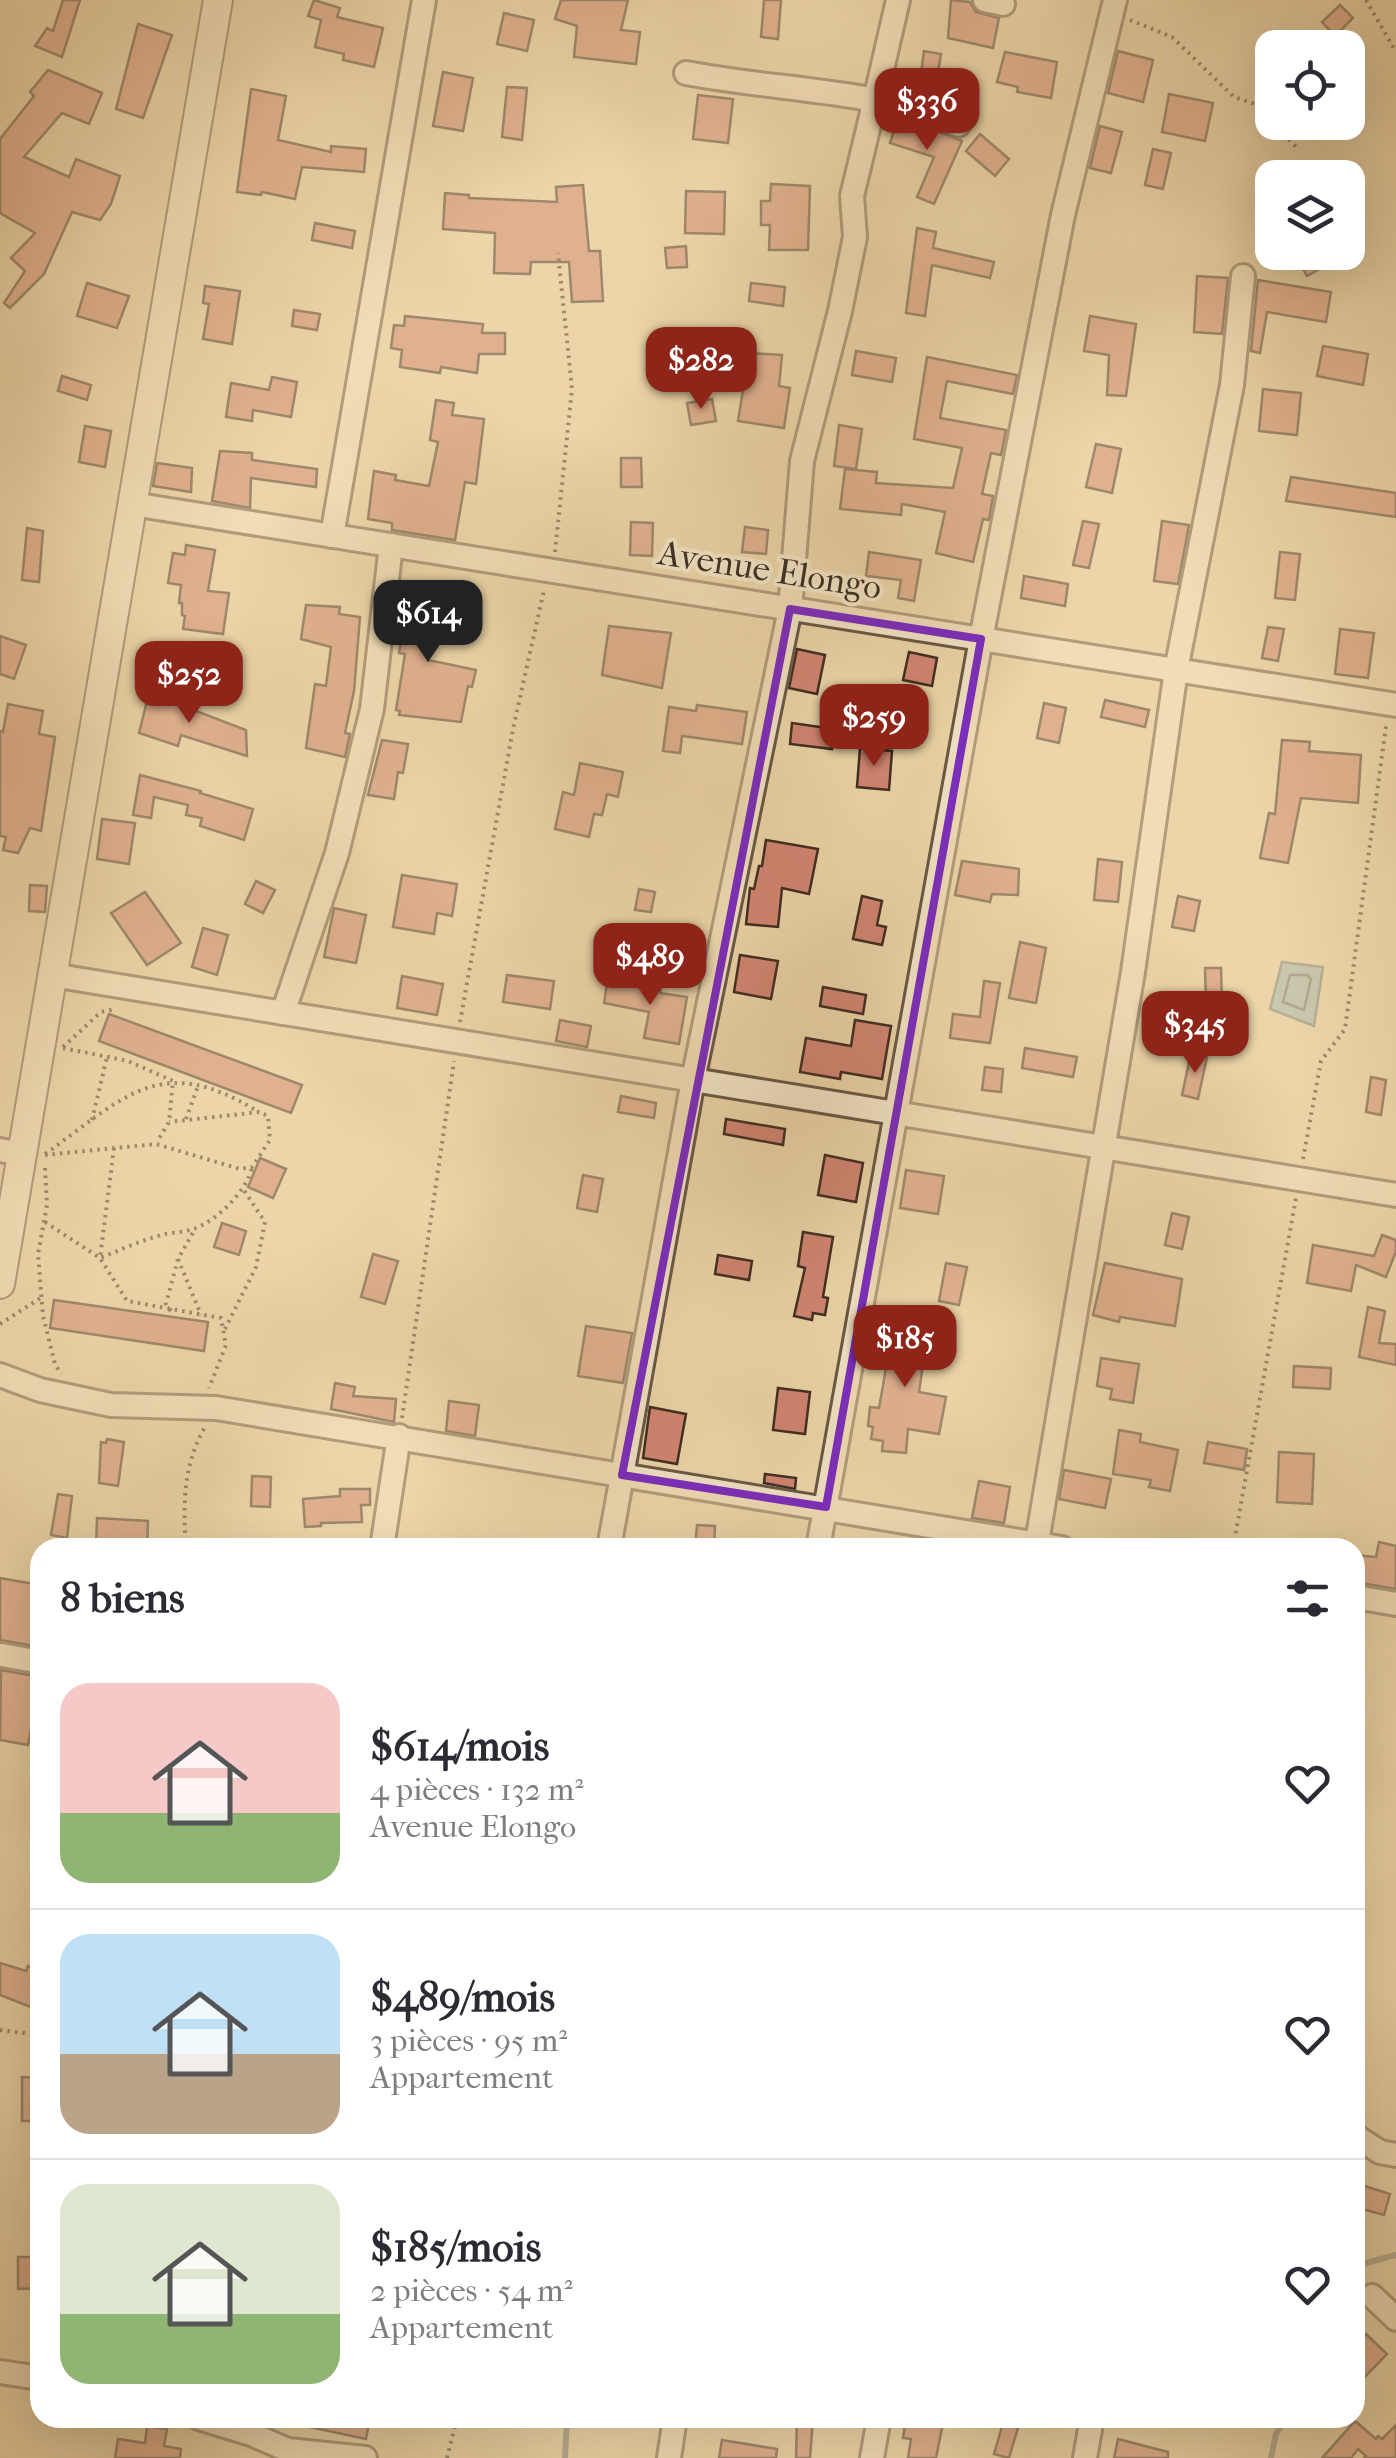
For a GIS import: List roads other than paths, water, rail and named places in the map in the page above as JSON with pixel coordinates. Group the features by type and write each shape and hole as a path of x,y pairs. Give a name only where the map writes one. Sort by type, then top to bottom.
{"street":[{"path":"0,1284 22,1153 47,1060 52,975 218,0"},
{"path":"332,536 424,0"},
{"path":"611,1538 693,1080 790,609 802,460 840,311 855,237 852,196 898,0"},
{"path":"820,1538 981,639 1064,215 1114,5"},
{"path":"686,72 736,82 813,88 929,110 958,125"},
{"path":"1037,1538 1132,972 1176,670 1232,385 1243,276"},
{"name":"Avenue Elongo","path":"132,504 1393,704"},
{"path":"283,1013 337,854 372,709 391,545"},
{"path":"52,975 1396,1195"},
{"path":"0,1375 40,1390 110,1406 216,1408 997,1538"},
{"path":"384,1538 400,1436"},
{"path":"1365,1599 1396,1604"},
{"path":"2,1655 30,1660"},
{"path":"1365,2142 1396,2156"},
{"path":"1372,2296 1396,2319"},
{"path":"0,2372 30,2376"},
{"path":"227,2428 288,2450 365,2458"},
{"path":"670,2458 674,2428"},
{"path":"872,2458 877,2428"},
{"path":"1085,2458 1090,2428"}],"water":[{"path":"1282,962 1323,967 1314,1026 1270,1009"}],"waterway":[{"path":"1365,2263 1396,2255"},
{"path":"565,2458 566,2428"},
{"path":"1271,2458 1280,2428"}]}
